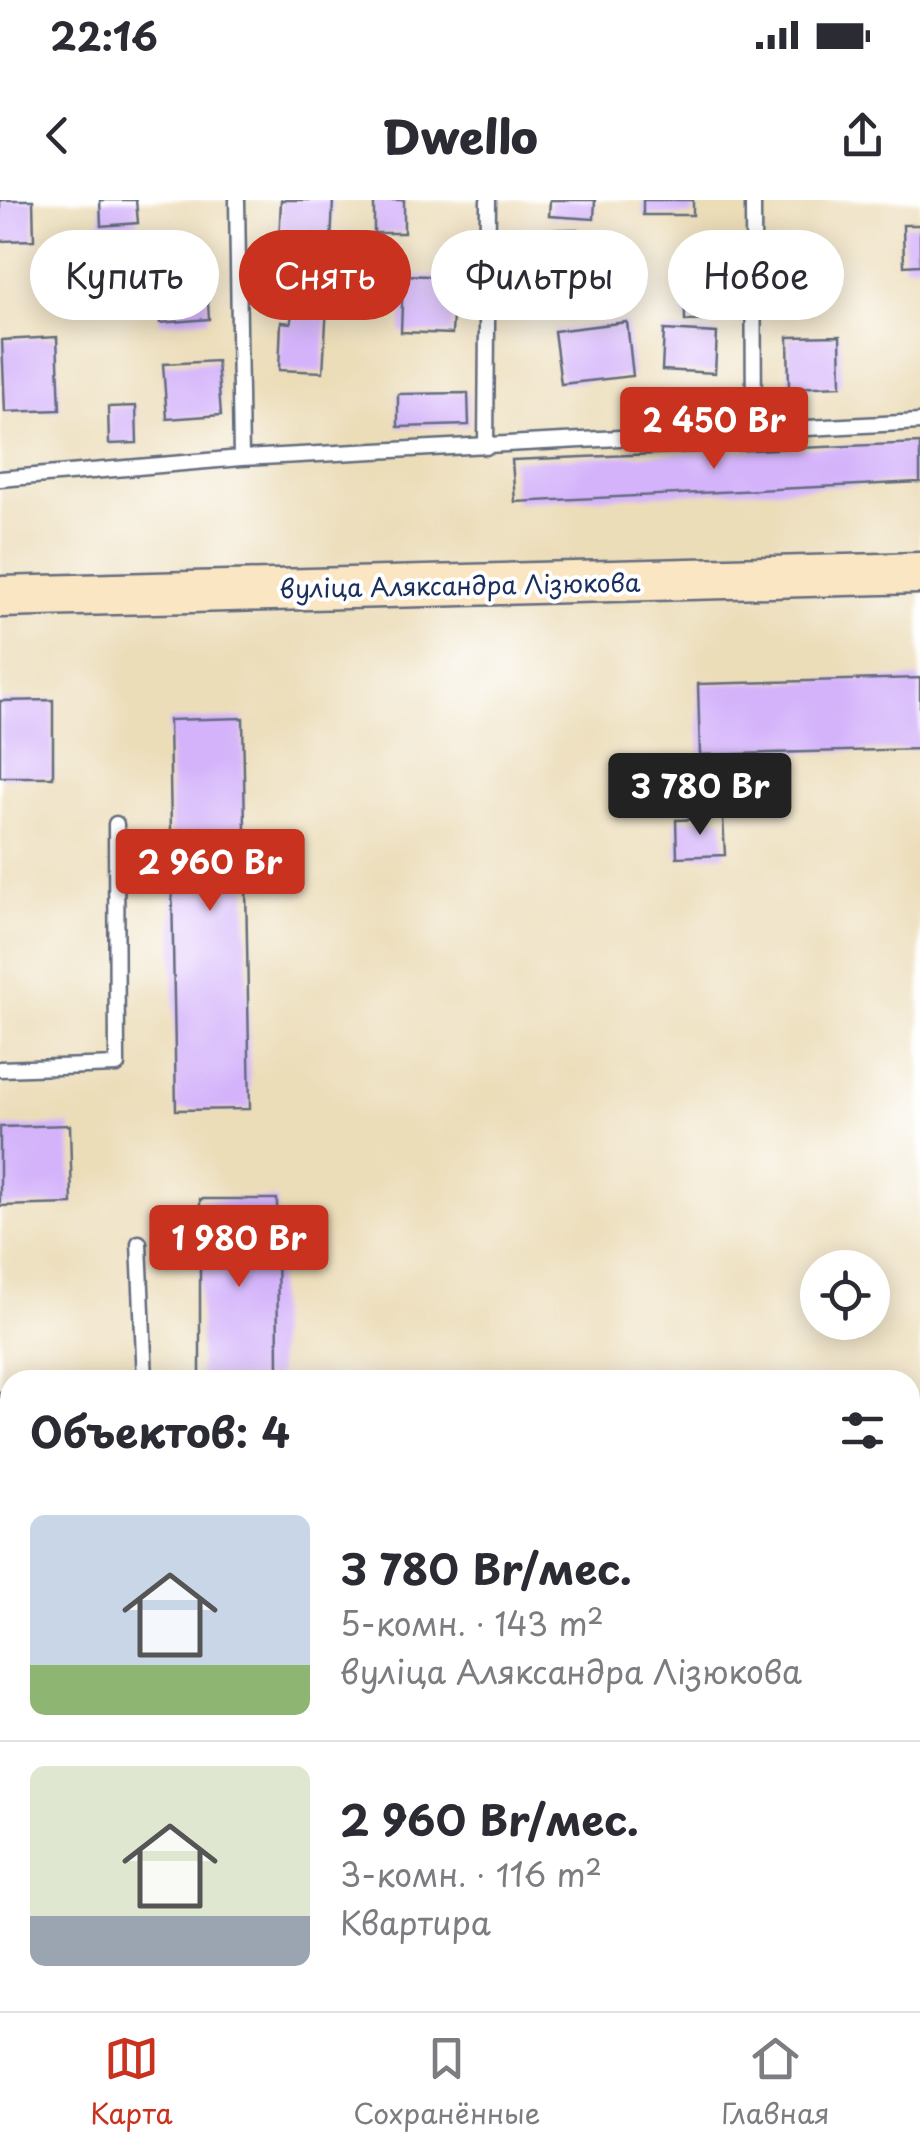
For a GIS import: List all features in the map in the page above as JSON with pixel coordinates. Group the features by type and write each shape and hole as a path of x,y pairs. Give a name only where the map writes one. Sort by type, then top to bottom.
{"street":[{"name":"вуліца Аляксандра Лізюкова","path":"0,596 920,574"}],"lane":[{"path":"237,200 240,458"},
{"path":"486,447 488,200"},
{"path":"754,200 754,433"},
{"path":"0,480 240,458 920,422"},
{"path":"0,1070 117,1065 116,824"},
{"path":"139,1243 145,1370"}],"building":[{"path":"0,200 33,200 30,240 0,241"},
{"path":"100,200 136,200 138,223 101,226"},
{"path":"281,200 333,200 332,230 280,230"},
{"path":"374,200 404,200 404,230 374,230"},
{"path":"550,200 595,200 594,219 549,216"},
{"path":"643,200 693,200 693,215 643,215"},
{"path":"903,225 920,225 920,265 904,266"},
{"path":"411,275 431,276 431,320 453,320 452,334 401,332 401,320 411,320"},
{"path":"326,320 323,372 279,370 281,322"},
{"path":"627,322 633,376 561,384 554,331"},
{"path":"664,330 717,333 715,373 662,370"},
{"path":"840,336 841,386 789,388 788,337"},
{"path":"57,337 60,410 5,412 2,340"},
{"path":"217,361 221,415 167,419 163,364"},
{"path":"468,393 469,425 398,427 398,394"},
{"path":"136,406 137,443 109,444 108,407"},
{"path":"920,443 920,482 515,502 512,460"},
{"path":"920,678 920,749 700,755 698,684"},
{"path":"53,700 53,777 0,777 0,701"},
{"path":"243,718 250,1109 176,1110 169,720"},
{"path":"723,818 725,855 677,857 676,820"},
{"path":"70,1125 72,1204 0,1206 0,1127"},
{"path":"200,1199 277,1199 278,1370 200,1370"}]}
